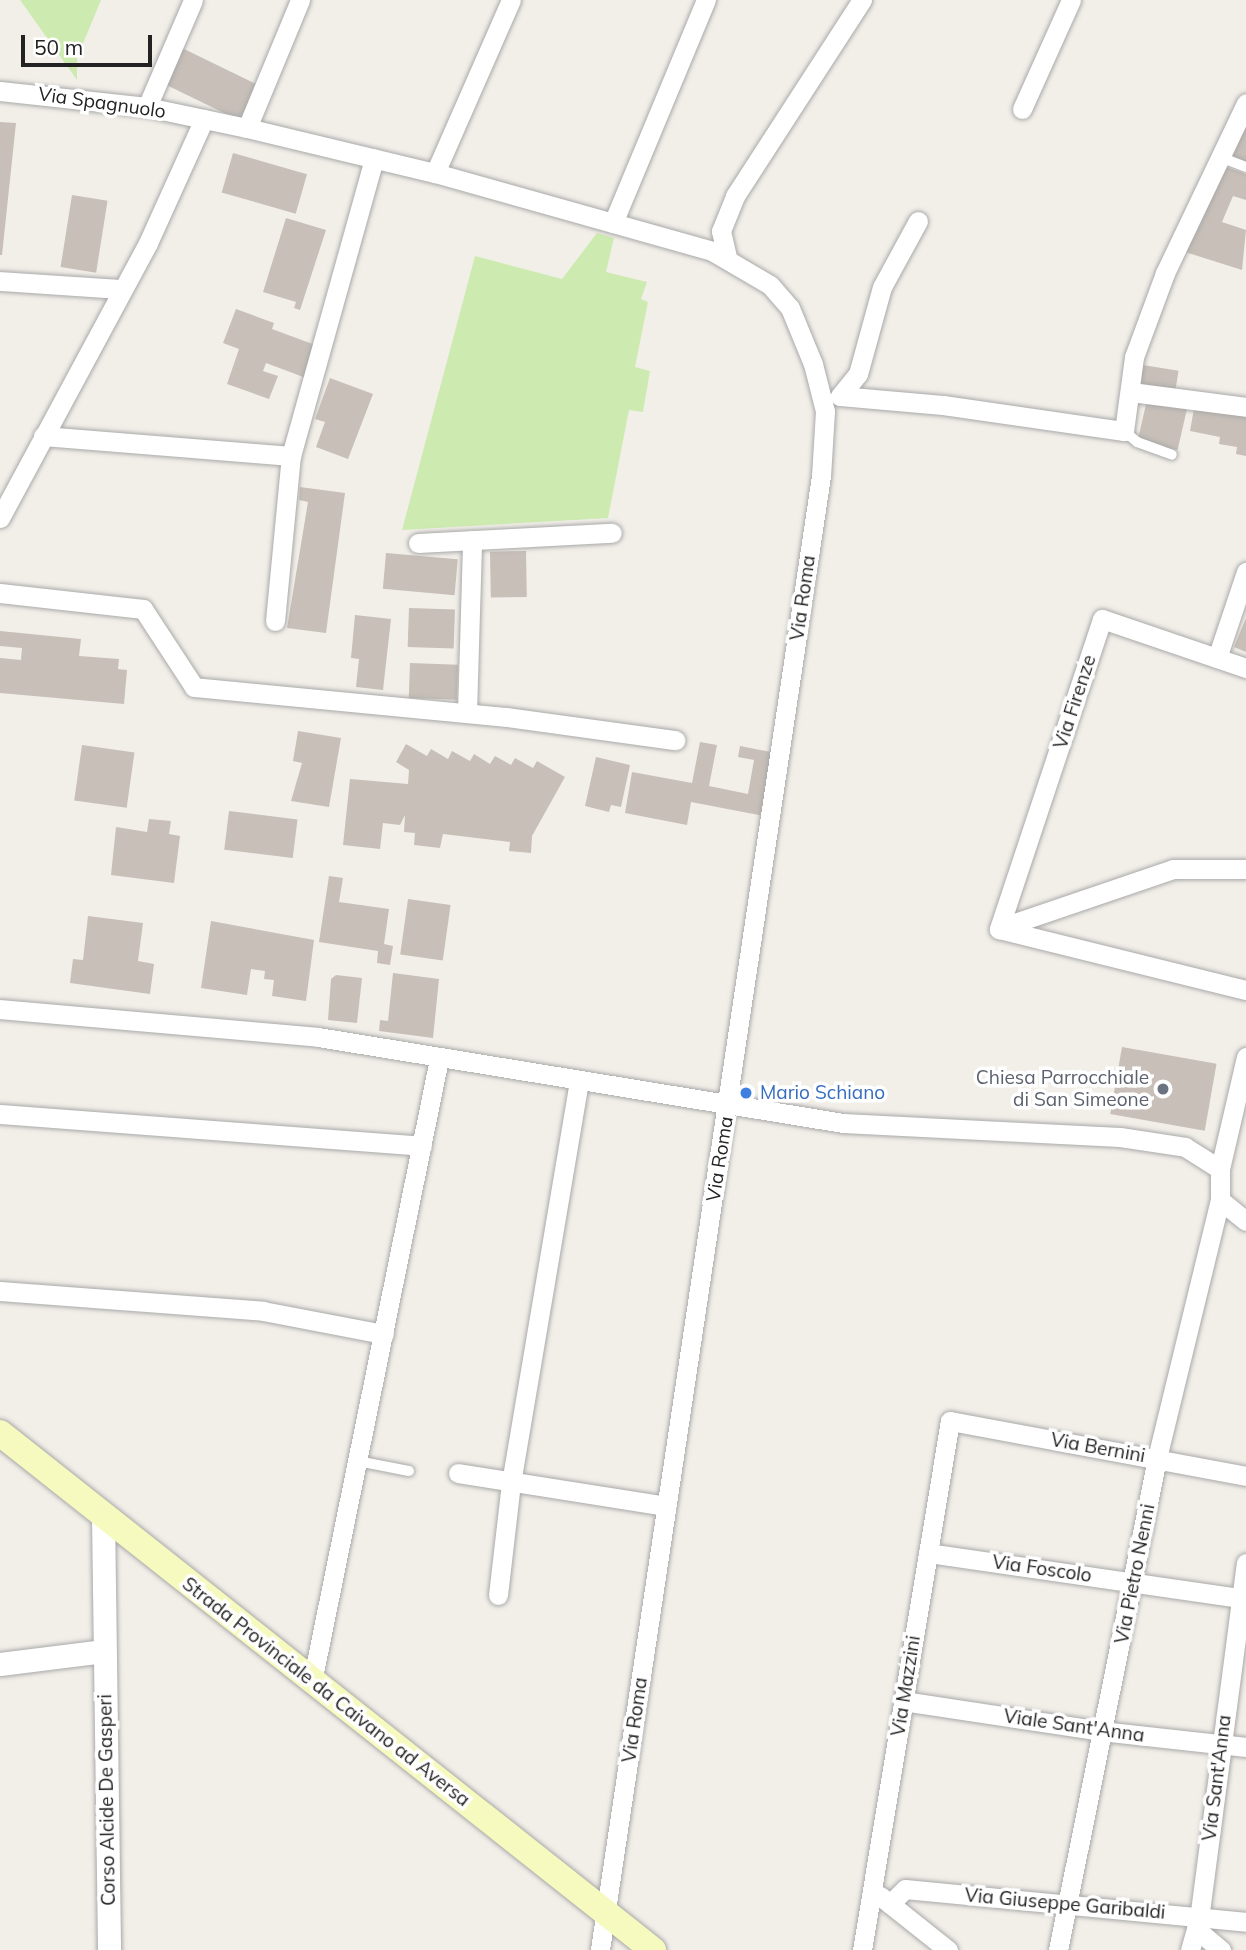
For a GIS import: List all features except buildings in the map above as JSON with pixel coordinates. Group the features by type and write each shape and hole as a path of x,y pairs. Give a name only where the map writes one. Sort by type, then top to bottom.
{"main road":[{"name":"Strada Provinciale da Caivano ad Aversa","path":"0,1433 653,1950"}],"street":[{"path":"147,107 193,0"},
{"path":"247,128 300,0"},
{"path":"435,173 511,0"},
{"path":"613,223 706,0"},
{"path":"727,257 721,231 729,207 862,0"},
{"path":"1022,109 1071,0"},
{"name":"Via Spagnuolo","path":"0,91 147,107 247,128 435,173 613,223"},
{"path":"831,397 943,405 1124,430 1134,357 1165,273 1246,103"},
{"path":"0,518 122,289 204,119"},
{"path":"275,621 291,456 374,158"},
{"path":"831,397 858,374 882,287 918,221"},
{"name":"Via Roma","path":"600,1950 729,1102 831,397 813,364 790,308 770,285 727,257 613,223"},
{"path":"0,281 122,289"},
{"path":"1131,392 1246,407"},
{"path":"43,436 291,456"},
{"path":"418,543 612,533"},
{"path":"467,713 472,540"},
{"path":"1217,658 1246,572"},
{"path":"0,593 143,609 194,687 467,713 675,740"},
{"name":"Via Firenze","path":"999,929 1102,619 1246,668"},
{"path":"999,929 1173,869 1246,869"},
{"path":"999,929 1246,990"},
{"path":"0,1009 229,1026 579,1082 729,1102 843,1123 1120,1137 1185,1147 1220,1169"},
{"name":"Via Pietro Nenni","path":"1058,1950 1101,1731 1135,1582 1157,1458 1220,1200 1220,1169 1246,1057"},
{"path":"312,1682 439,1059"},
{"path":"498,1595 510,1483 579,1082"},
{"path":"0,1114 422,1146"},
{"path":"1220,1200 1246,1222"},
{"path":"0,1292 263,1311 384,1334"},
{"name":"Via Bernini","path":"950,1421 1246,1476"},
{"name":"Via Mazzini","path":"862,1950 950,1421"},
{"path":"458,1473 666,1506"},
{"name":"Corso Alcide De Gasperi","path":"103,1516 109,1950"},
{"name":"Via Foscolo","path":"928,1553 1240,1598"},
{"name":"Via Sant'Anna","path":"1190,1950 1197,1924 1222,1744 1240,1647 1240,1598 1246,1563"},
{"path":"0,1664 104,1650"},
{"name":"Viale Sant'Anna","path":"902,1701 1101,1731 1246,1747"},
{"name":"Via Giuseppe Garibaldi","path":"890,1904 905,1889 1067,1906 1160,1912 1197,1924 1246,1922"},
{"path":"873,1891 948,1950"},
{"path":"1197,1924 1221,1950"}],"lane":[{"path":"1220,157 1246,167"},
{"path":"1124,430 1137,442 1172,455"},
{"path":"358,1461 409,1471"}],"green space":[{"path":"20,0 101,0 77,58 77,80"},
{"path":"597,233 614,238 606,272 647,282 641,299 648,302 635,367 650,371 643,412 629,410 608,518 402,530 475,256 562,279"}],"place":[{"name":"Chiesa Parrocchiale di San Simeone","path":"1163,1089"},
{"name":"Mario Schiano","path":"746,1093"}]}
